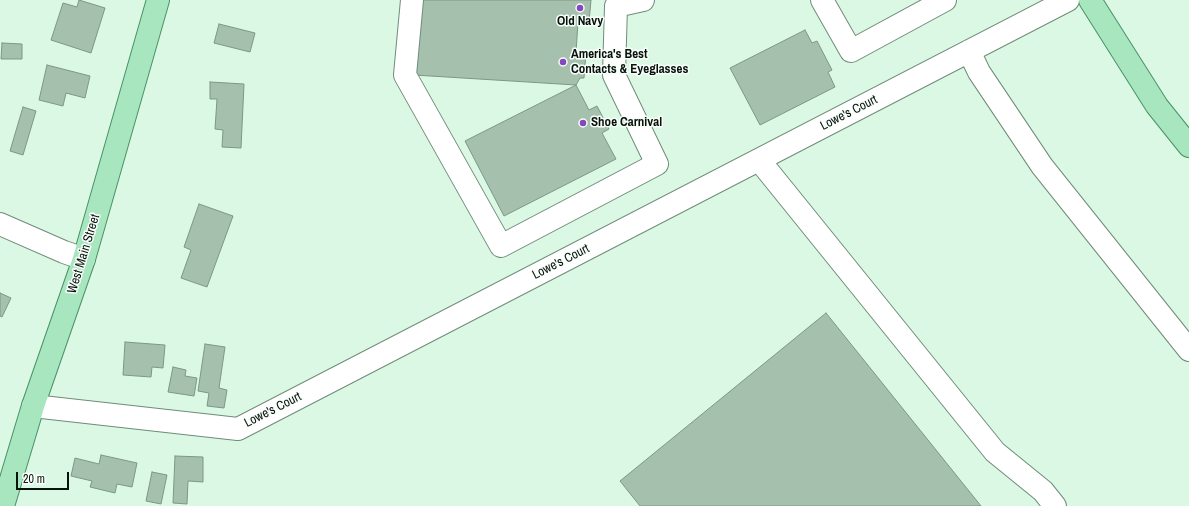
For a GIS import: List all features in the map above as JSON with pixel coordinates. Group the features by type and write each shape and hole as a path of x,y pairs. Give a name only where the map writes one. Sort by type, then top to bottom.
{"main road":[{"name":"West Main Street","path":"3,506 33,406 84,258 158,0"},
{"path":"1090,0 1156,106 1189,146"}],"street":[{"path":"412,0 405,75 501,246 657,164 614,75 616,3 643,0"},
{"path":"822,0 851,51 945,0"},
{"name":"Lowe's Court","path":"33,406 238,429 1068,0"},
{"path":"969,51 979,72 1042,166 1189,350"},
{"path":"759,160 994,452 1043,491 1055,506"},
{"path":"0,224 64,252 84,258"}],"building":[{"path":"79,0 105,8 91,53 51,40 63,3 77,7"},
{"path":"420,0 591,0 589,22 578,22 576,53 586,53 584,78 580,78 576,85 414,75"},
{"path":"219,24 255,33 250,52 214,43"},
{"path":"805,30 812,43 817,41 832,70 828,72 835,87 760,125 730,68"},
{"path":"2,43 22,44 22,59 1,59"},
{"path":"47,65 90,76 85,98 66,93 63,106 39,100"},
{"path":"210,82 244,84 241,148 222,147 223,130 215,129 217,99 210,99"},
{"path":"576,85 589,110 597,106 609,129 602,133 616,159 504,216 465,141"},
{"path":"23,107 36,111 23,155 10,151"},
{"path":"199,204 233,216 207,287 181,278 191,250 184,247"},
{"path":"0,293 11,298 2,317 0,316"},
{"path":"826,313 981,506 640,506 620,481"},
{"path":"125,342 165,345 163,368 152,367 151,377 123,375"},
{"path":"205,344 225,347 219,388 227,390 224,408 207,406 209,393 198,391"},
{"path":"173,367 186,370 185,376 197,378 194,396 168,392"},
{"path":"101,455 137,463 132,487 117,484 115,493 90,487 92,481 71,476 75,458 99,464"},
{"path":"175,456 203,457 203,482 188,481 187,504 173,503"},
{"path":"152,472 167,475 161,504 146,501"}],"place":[{"name":"Old Navy","path":"580,8"},
{"name":"America's Best Contacts & Eyeglasses","path":"563,62"},
{"name":"Shoe Carnival","path":"583,123"}]}
